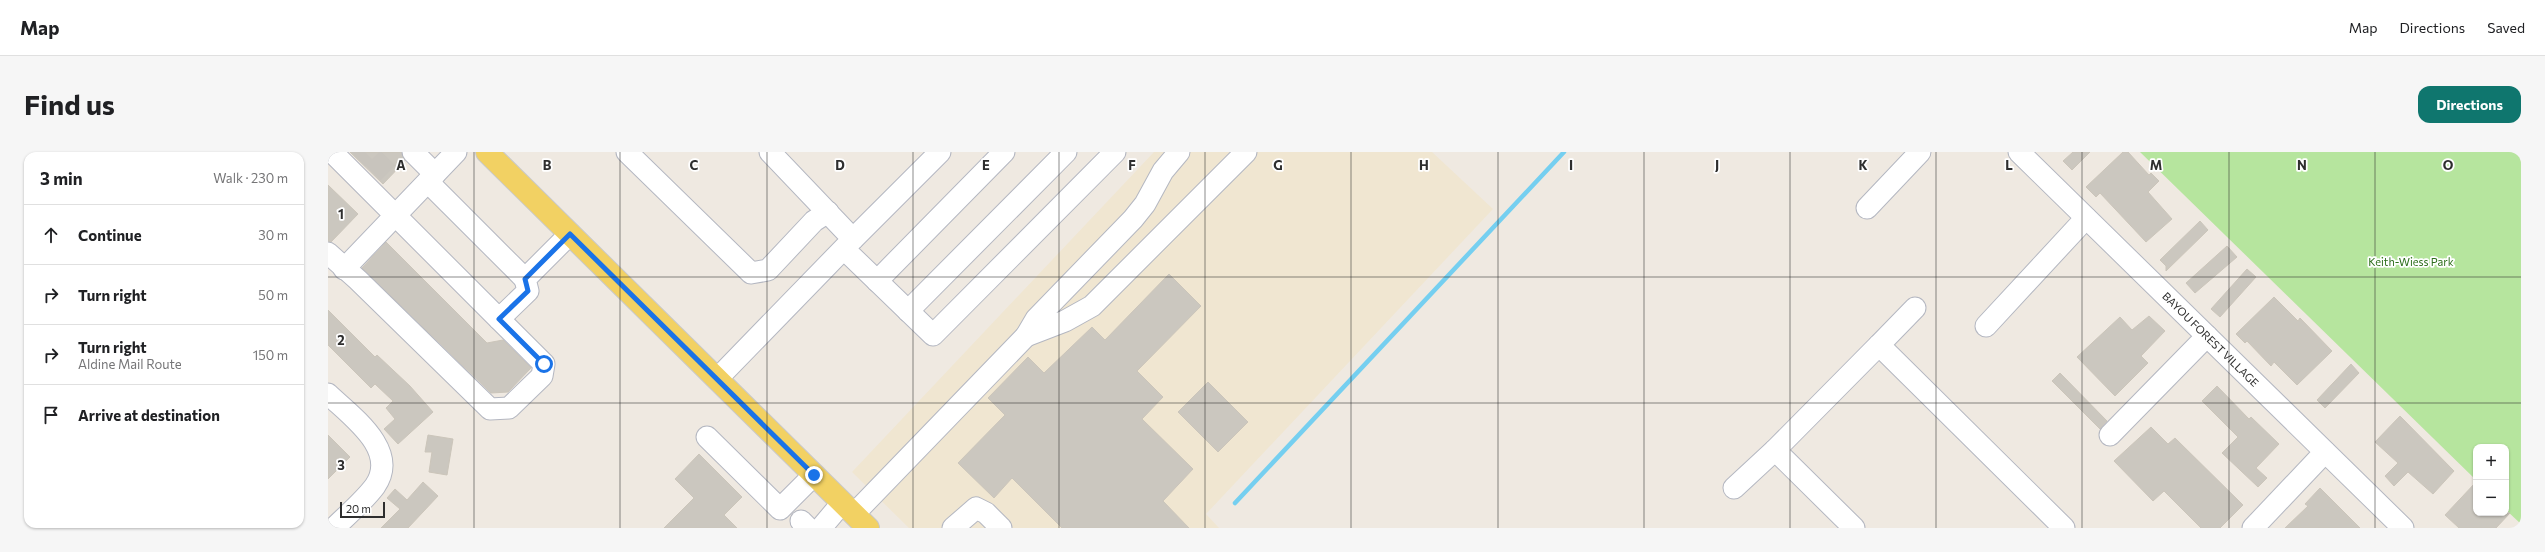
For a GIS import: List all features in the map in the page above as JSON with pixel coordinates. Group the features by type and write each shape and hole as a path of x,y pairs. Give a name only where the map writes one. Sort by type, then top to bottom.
{"main road":[{"path":"487,152 855,515"}],"street":[{"path":"328,253 358,280 490,409 509,408 542,376 544,364 396,215 361,171 332,152"},
{"path":"413,152 431,178 525,279 528,291 499,319"},
{"path":"344,269 456,152"},
{"path":"627,152 751,273 768,270 814,221 828,212"},
{"path":"770,152 828,212 848,244 877,281 933,335 1115,152"},
{"path":"717,379 940,152"},
{"path":"877,281 1004,152"},
{"path":"908,311 1066,152"},
{"path":"821,528 855,515 1026,336 1036,319 1145,204 1155,183 1179,152"},
{"path":"1026,336 1066,321 1092,306 1246,152"},
{"path":"1867,208 1920,152"},
{"name":"BAYOU FOREST VILLAGE","path":"2019,152 2403,528"},
{"path":"1986,326 2086,218"},
{"path":"525,279 570,234"},
{"path":"1734,488 1774,450 1915,308"},
{"path":"2110,435 2207,336"},
{"path":"1879,345 2064,528"},
{"path":"328,394 368,433 377,444 381,457 381,471 375,486 334,528"},
{"path":"708,437 780,509 814,475"},
{"path":"1774,450 1854,528"},
{"path":"2253,528 2325,452"},
{"path":"953,528 976,508 986,513 1001,528"}],"shaded area":[{"path":"1154,152 1432,152 1493,209 1206,514 1219,528 909,528 852,472"}],"green space":[{"name":"Keith-Wiess Park","path":"2140,152 2521,152 2521,524 2509,513 2509,444 2473,444 2473,477"}],"building":[{"path":"350,152 401,152 405,161 383,184"},
{"path":"2073,152 2090,152 2072,170 2063,161"},
{"path":"2123,152 2128,152 2149,175 2151,173 2159,181 2148,192 2172,219 2146,242 2100,193 2096,197 2086,187"},
{"path":"328,185 358,214 331,242 328,241"},
{"path":"2200,221 2208,230 2166,271 2166,266 2160,260"},
{"path":"386,242 487,343 503,340 531,368 508,392 491,393 362,268"},
{"path":"2227,246 2237,257 2195,293 2186,283"},
{"path":"2247,269 2256,277 2220,317 2211,309"},
{"path":"1169,274 1201,306 1137,371 1163,397 1142,419 1193,469 1163,501 1189,528 1062,528 1012,478 994,498 958,463 1005,415 988,398 1028,357 1044,373 1092,327 1105,340"},
{"path":"2274,297 2298,321 2300,318 2332,351 2297,385 2274,362 2271,366 2247,341 2245,343 2236,334"},
{"path":"328,310 375,357 377,355 410,386 433,412 398,444 384,429 395,419 386,408 393,401 375,384 371,388 328,345"},
{"path":"2149,316 2165,331 2141,356 2148,363 2115,396 2077,357 2120,317 2132,330"},
{"path":"2351,364 2359,373 2325,408 2317,400"},
{"path":"2060,373 2107,421 2100,429 2052,381"},
{"path":"1208,382 1248,422 1218,452 1178,412"},
{"path":"2217,386 2249,419 2251,417 2279,444 2256,468 2267,478 2258,487 2222,453 2238,437 2202,401"},
{"path":"2400,416 2454,471 2433,494 2408,472 2394,486 2385,476 2398,463 2375,442"},
{"path":"2151,427 2168,444 2175,438 2243,505 2220,528 2201,528 2164,491 2153,501 2114,461"},
{"path":"328,435 350,457 328,479"},
{"path":"428,435 453,439 447,475 429,472 432,452 425,452"},
{"path":"699,454 742,497 724,515 737,528 664,528 694,498 675,479"},
{"path":"423,482 438,496 408,528 381,528 400,509 387,498 395,489 407,500"},
{"path":"2473,485 2473,516 2507,516 2496,528 2459,528 2445,515"},
{"path":"2320,488 2360,528 2285,528 2308,506 2305,504"}],"waterway":[{"path":"1235,503 1564,152"}],"tunnel":[{"path":"358,159 365,152"},
{"path":"373,173 394,152"}],"route":[{"path":"544,364 499,319 528,291 525,279 570,234 814,475"}]}
